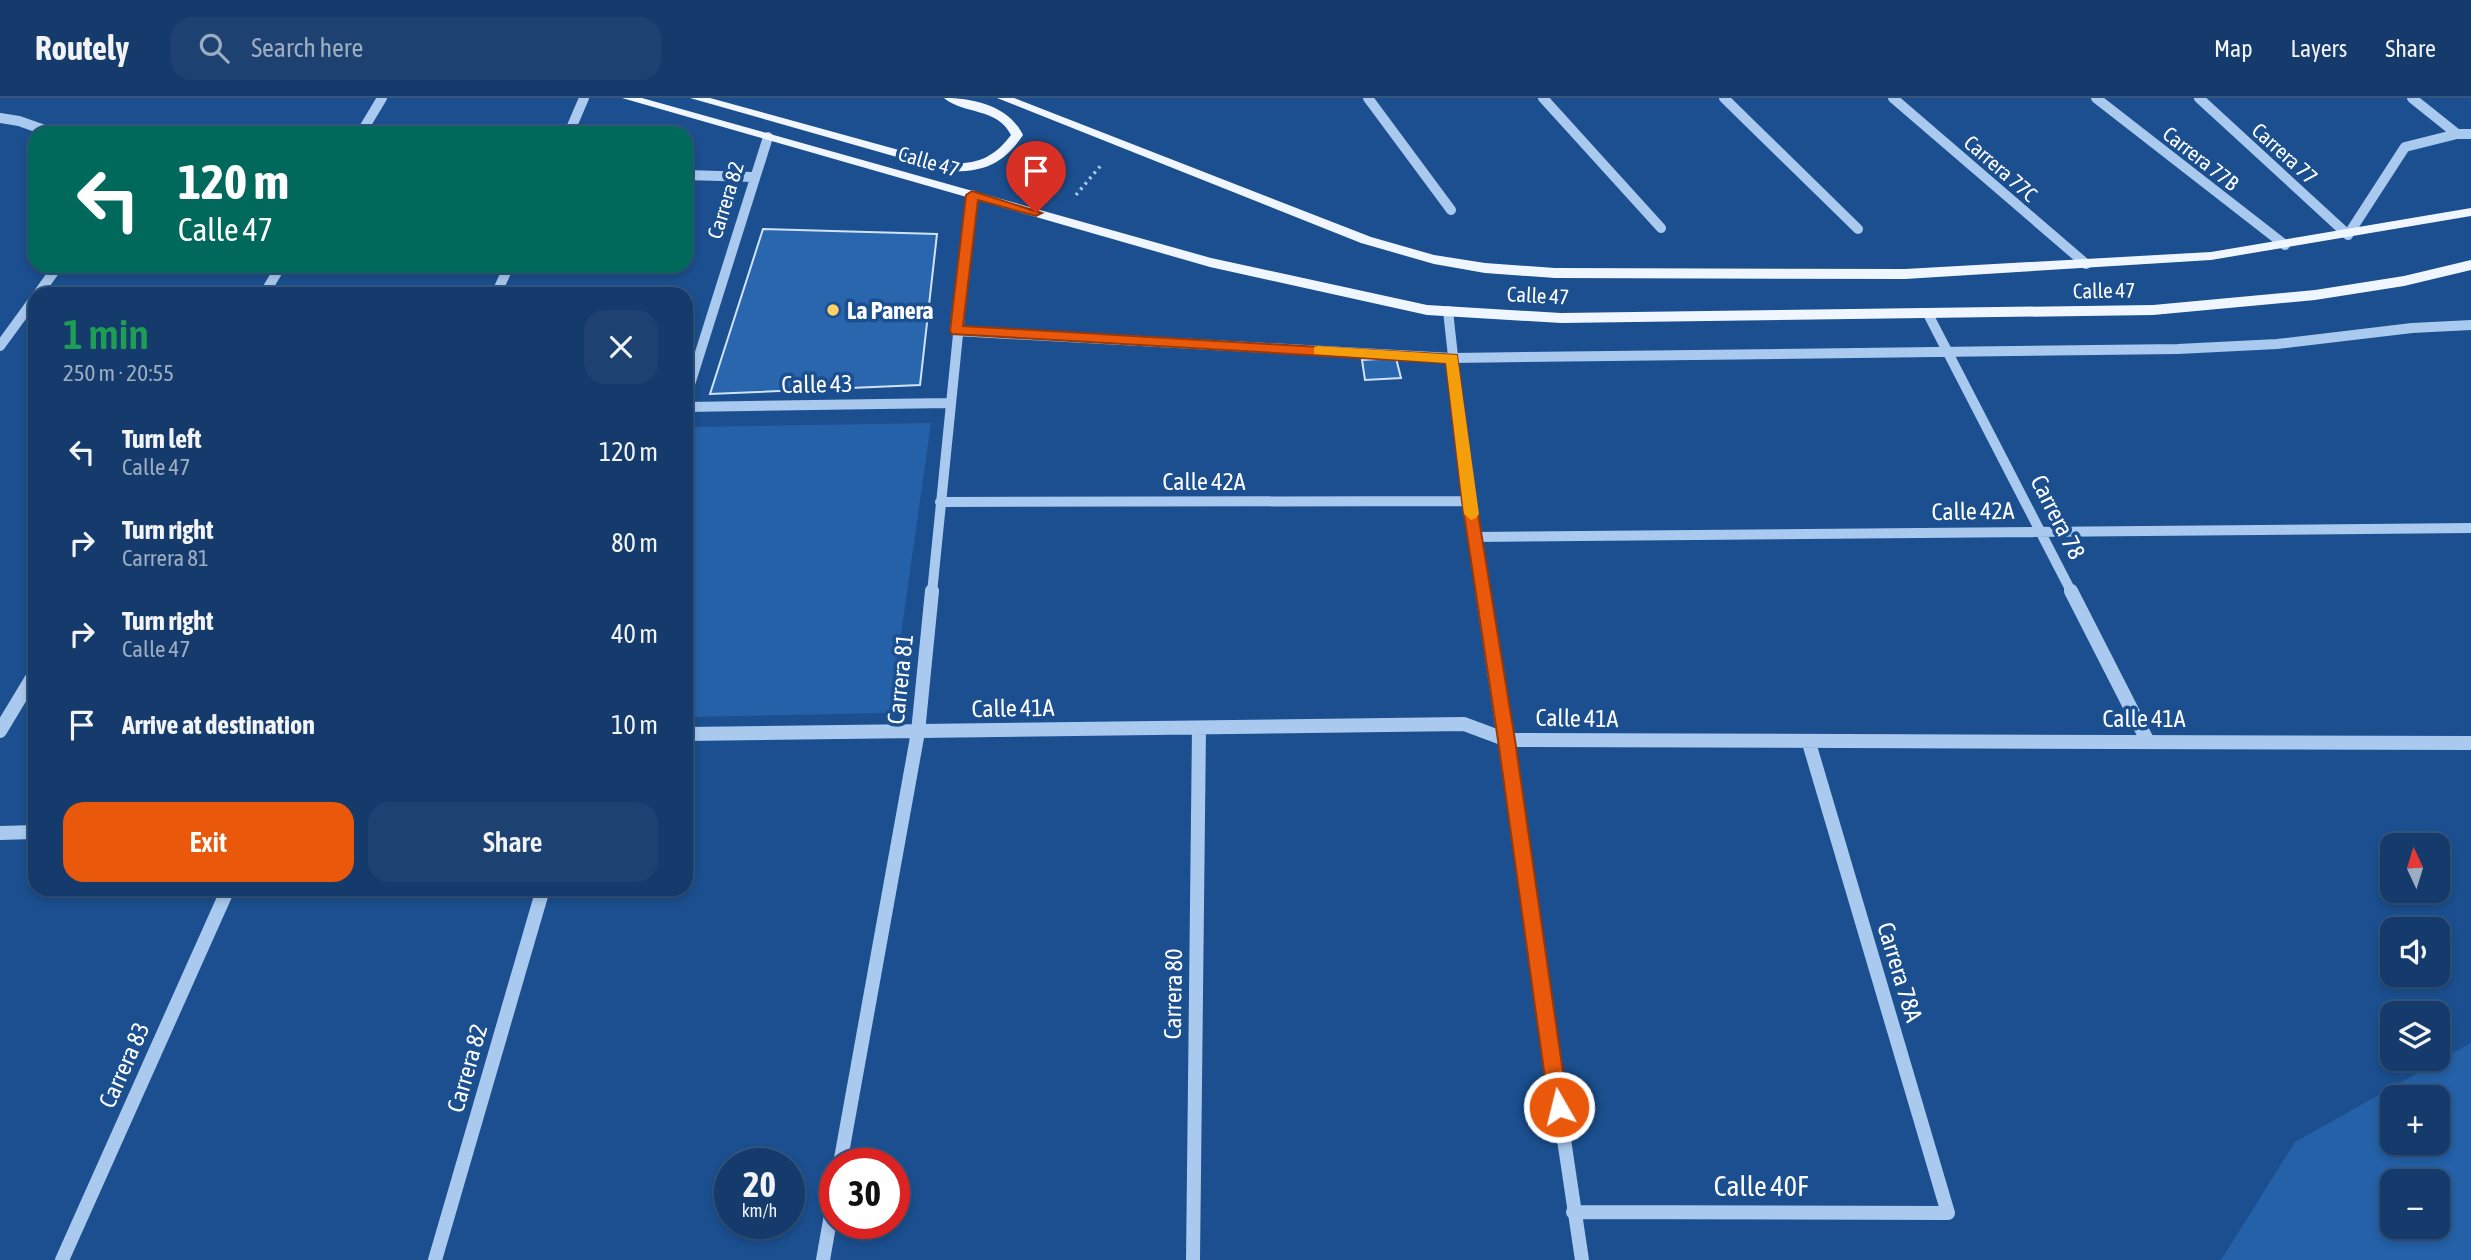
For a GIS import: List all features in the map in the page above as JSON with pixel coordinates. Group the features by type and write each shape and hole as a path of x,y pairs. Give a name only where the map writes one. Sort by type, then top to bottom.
{"main road":[{"name":"Calle 47","path":"628,98 1210,262 1427,310 1561,318 2153,310 2248,303 2404,281 2471,265"},
{"path":"696,98 946,167 981,167 1006,152 1017,135 1014,126 1005,117 950,98"},
{"name":"Calle 47","path":"1003,98 1366,240 1421,256 1485,268 1555,273 1905,274 2086,264 2211,256 2471,212"}],"street":[{"path":"365,126 382,98"},
{"path":"572,126 584,98"},
{"path":"1368,98 1451,210"},
{"path":"1543,98 1661,228"},
{"path":"1724,98 1858,229"},
{"name":"Carrera 77C","path":"1893,98 2086,264"},
{"name":"Carrera 77B","path":"2096,98 2285,245"},
{"name":"Carrera 77","path":"2199,98 2348,234"},
{"path":"2412,98 2457,134"},
{"path":"0,118 33,126"},
{"path":"2348,234 2405,148 2457,134 2471,134"},
{"name":"Carrera 82","path":"693,374 753,177 768,137"},
{"path":"693,175 753,177"},
{"name":"Carrera 81","path":"843,1148 918,732 956,331 972,195"},
{"path":"0,346 28,307"},
{"path":"1448,311 1469,501 1507,740 1582,1260"},
{"name":"Carrera 78","path":"1928,314 2042,531 2147,740"},
{"path":"956,331 1452,358 2178,349 2277,344 2412,328 2471,325"},
{"name":"Calle 43","path":"693,407 949,403"},
{"name":"Calle 42A","path":"940,502 1469,501"},
{"name":"Calle 42A","path":"1475,537 2471,528"},
{"path":"0,731 28,685"},
{"name":"Calle 41A","path":"693,734 1464,724 1507,740 2471,743"},
{"name":"Carrera 80","path":"1192,1260 1199,728"},
{"name":"Carrera 78A","path":"1808,743 1948,1213"},
{"path":"0,833 28,832"},
{"name":"Carrera 83","path":"62,1260 225,896"},
{"name":"Carrera 82","path":"435,1260 541,896"},
{"name":"Calle 40F","path":"1573,1212 1948,1213"},
{"path":"822,1260 826,1239"}],"path":[{"path":"1057,219 1121,142"}],"shaded area":[{"path":"931,423 890,713 693,717 693,427"},
{"path":"2471,1043 2471,1260 2221,1260 2295,1142 2380,1094 2380,1155 2450,1155 2450,1085 2396,1085 2421,1071 2450,1071 2450,1055"}],"building":[{"name":"La Panera","path":"763,229 937,234 920,385 710,394"},
{"path":"1396,358 1401,378 1365,380 1362,360"}],"slow traffic":[{"path":"1318,351 1452,358 1471,514"}],"place":[{"name":"La Panera","path":"833,310"}],"route":[{"path":"1036,213 972,195 956,331 1452,358 1469,501 1507,740 1559,1107"}]}
